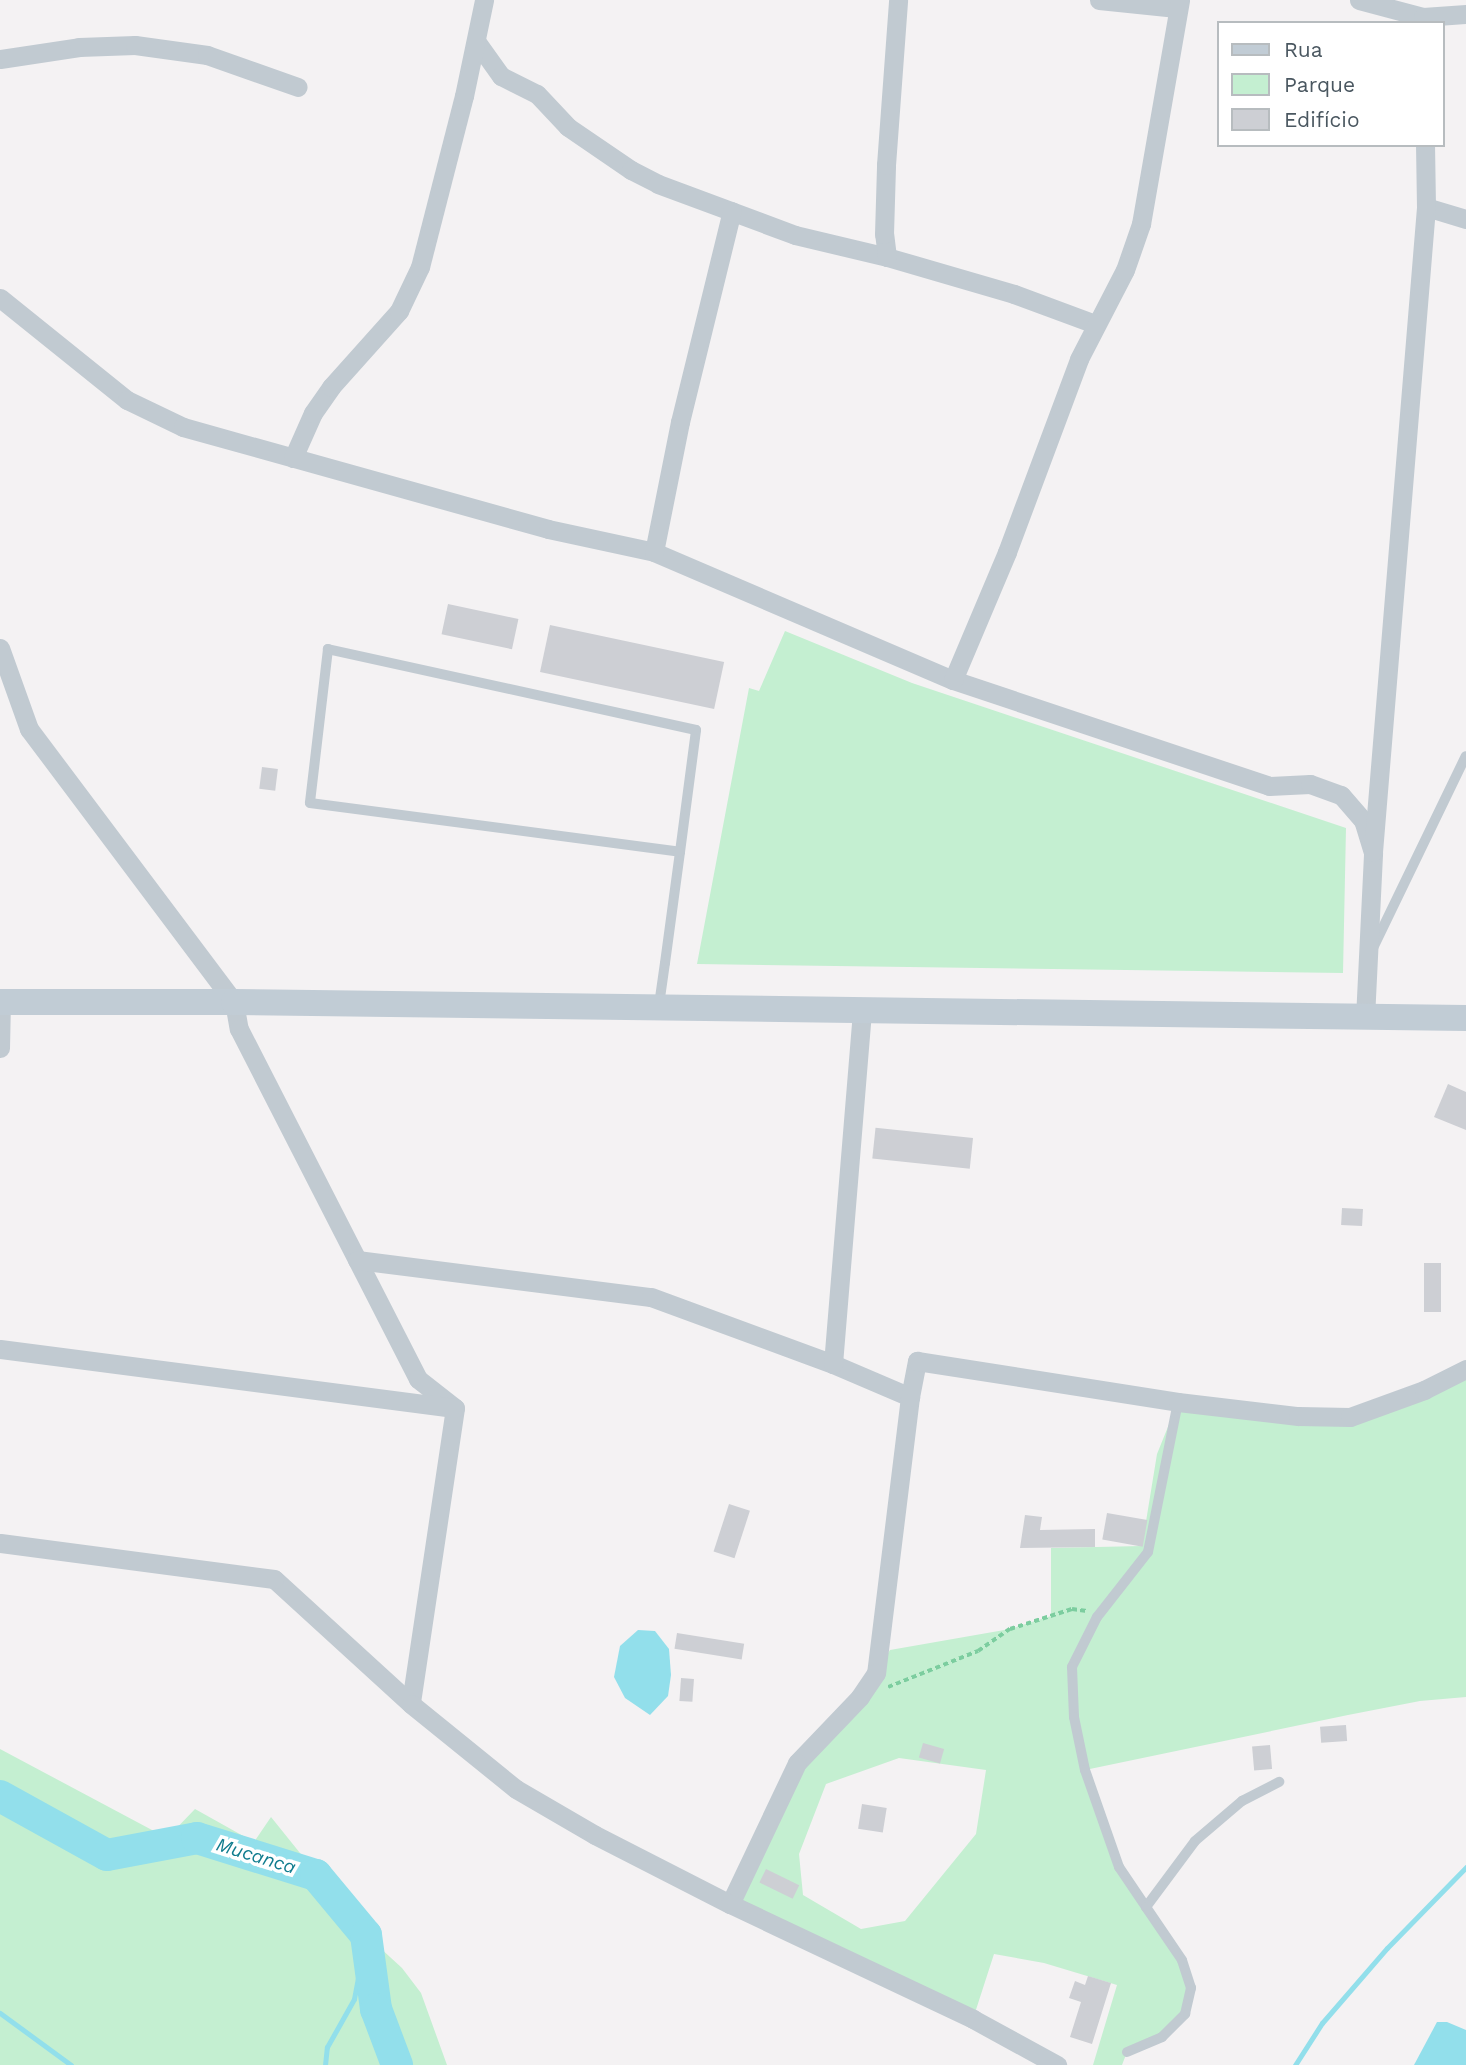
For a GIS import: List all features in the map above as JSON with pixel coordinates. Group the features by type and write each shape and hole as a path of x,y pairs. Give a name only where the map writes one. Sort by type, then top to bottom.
{"street":[{"path":"293,458 313,413 331,387 399,311 420,267 464,96 484,0"},
{"path":"887,257 884,234 886,165 898,0"},
{"path":"953,680 1095,324 1125,270 1142,224 1178,4 1099,0"},
{"path":"1359,0 1423,13 1466,14"},
{"path":"476,41 501,76 537,94 568,127 631,170 658,184 795,234 887,257 1014,294 1095,324"},
{"path":"0,59 79,47 135,45 207,55 298,87"},
{"path":"464,96 482,82 501,76"},
{"path":"1365,1018 1373,852 1426,207 1425,147"},
{"path":"1426,207 1466,219"},
{"path":"654,552 680,422 732,211"},
{"path":"0,298 127,400 183,427 548,529 654,552 953,680 1269,786 1310,784 1342,795 1363,820 1373,852"},
{"path":"0,648 29,729 234,1002 239,1029 418,1379 455,1408"},
{"path":"0,1048 1,1002 234,1002 1466,1018"},
{"path":"833,1364 862,1011"},
{"path":"357,1260 651,1297 833,1364 910,1397"},
{"path":"0,1349 455,1408"},
{"path":"730,1905 797,1763 860,1697 876,1673 910,1397 917,1361 1178,1402 1298,1416 1350,1417 1424,1390 1466,1370"},
{"path":"411,1704 455,1408"},
{"path":"0,1543 274,1579 411,1704 516,1789 595,1835 730,1905 973,2019 1057,2065"}],"lane":[{"path":"659,1008 680,852 696,730 328,649 310,803 680,852"},
{"path":"1369,958 1466,756"},
{"path":"1127,2052 1162,2038 1185,2014 1191,1988 1182,1960 1119,1867 1085,1770 1074,1717 1073,1667 1097,1617 1148,1552 1178,1402"},
{"path":"1146,1908 1195,1841 1241,1801 1279,1782"}],"path":[{"path":"860,1697 978,1651 1010,1629 1072,1609 1085,1609 1097,1617"}],"green space":[{"path":"785,631 912,683 1346,828 1343,973 697,964 749,688 759,691"},
{"path":"1466,1369 1466,1697 1420,1701 1085,1770 1119,1867 1164,1934 1191,1988 1185,2014 1162,2037 1127,2052 1122,2065 1093,2065 1117,1985 1044,1963 994,1954 973,2019 733,1905 797,1763 876,1673 890,1650 1010,1629 1051,1616 1051,1548 1142,1546 1157,1454 1178,1402 1350,1417","holes":["899,1758 986,1770 976,1834 905,1921 861,1929 803,1895 799,1854 826,1784"]},
{"path":"0,1749 167,1838 195,1809 254,1842 271,1817 366,1935 402,1968 421,1993 447,2065 0,2065"}],"water":[{"path":"638,1630 655,1631 669,1649 671,1675 668,1696 650,1715 625,1698 614,1677 620,1646"},
{"path":"1437,2022 1447,2022 1466,2030 1466,2065 1414,2065"}],"building":[{"path":"448,604 518,619 512,649 442,634"},
{"path":"550,625 724,662 714,709 540,672"},
{"path":"262,767 278,769 275,791 259,789"},
{"path":"1448,1084 1466,1092 1466,1130 1434,1117"},
{"path":"876,1128 973,1138 970,1169 872,1159"},
{"path":"1342,1208 1363,1209 1362,1226 1341,1225"},
{"path":"1424,1263 1441,1263 1441,1312 1424,1312"},
{"path":"729,1504 750,1511 734,1558 714,1552"},
{"path":"1107,1513 1147,1520 1143,1547 1102,1540"},
{"path":"1025,1515 1042,1517 1040,1530 1095,1529 1095,1547 1020,1548"},
{"path":"677,1633 744,1644 742,1659 674,1649"},
{"path":"681,1678 694,1679 692,1702 679,1701"},
{"path":"1346,1725 1347,1741 1321,1743 1320,1727"},
{"path":"923,1743 944,1749 940,1763 919,1757"},
{"path":"1270,1745 1272,1769 1254,1770 1252,1747"},
{"path":"862,1804 887,1808 883,1833 858,1829"},
{"path":"766,1869 799,1885 793,1899 759,1882"},
{"path":"1088,1976 1111,1983 1092,2044 1070,2037 1081,2002 1069,1998 1075,1981 1085,1985"}],"waterway":[{"name":"Mucanca","path":"0,1796 107,1855 197,1838 316,1875 366,1935 376,2009 397,2065"},
{"path":"1295,2065 1322,2023 1387,1948 1466,1867"},
{"path":"325,2065 327,2047 354,1999 366,1935"},
{"path":"0,2013 71,2065"}]}
